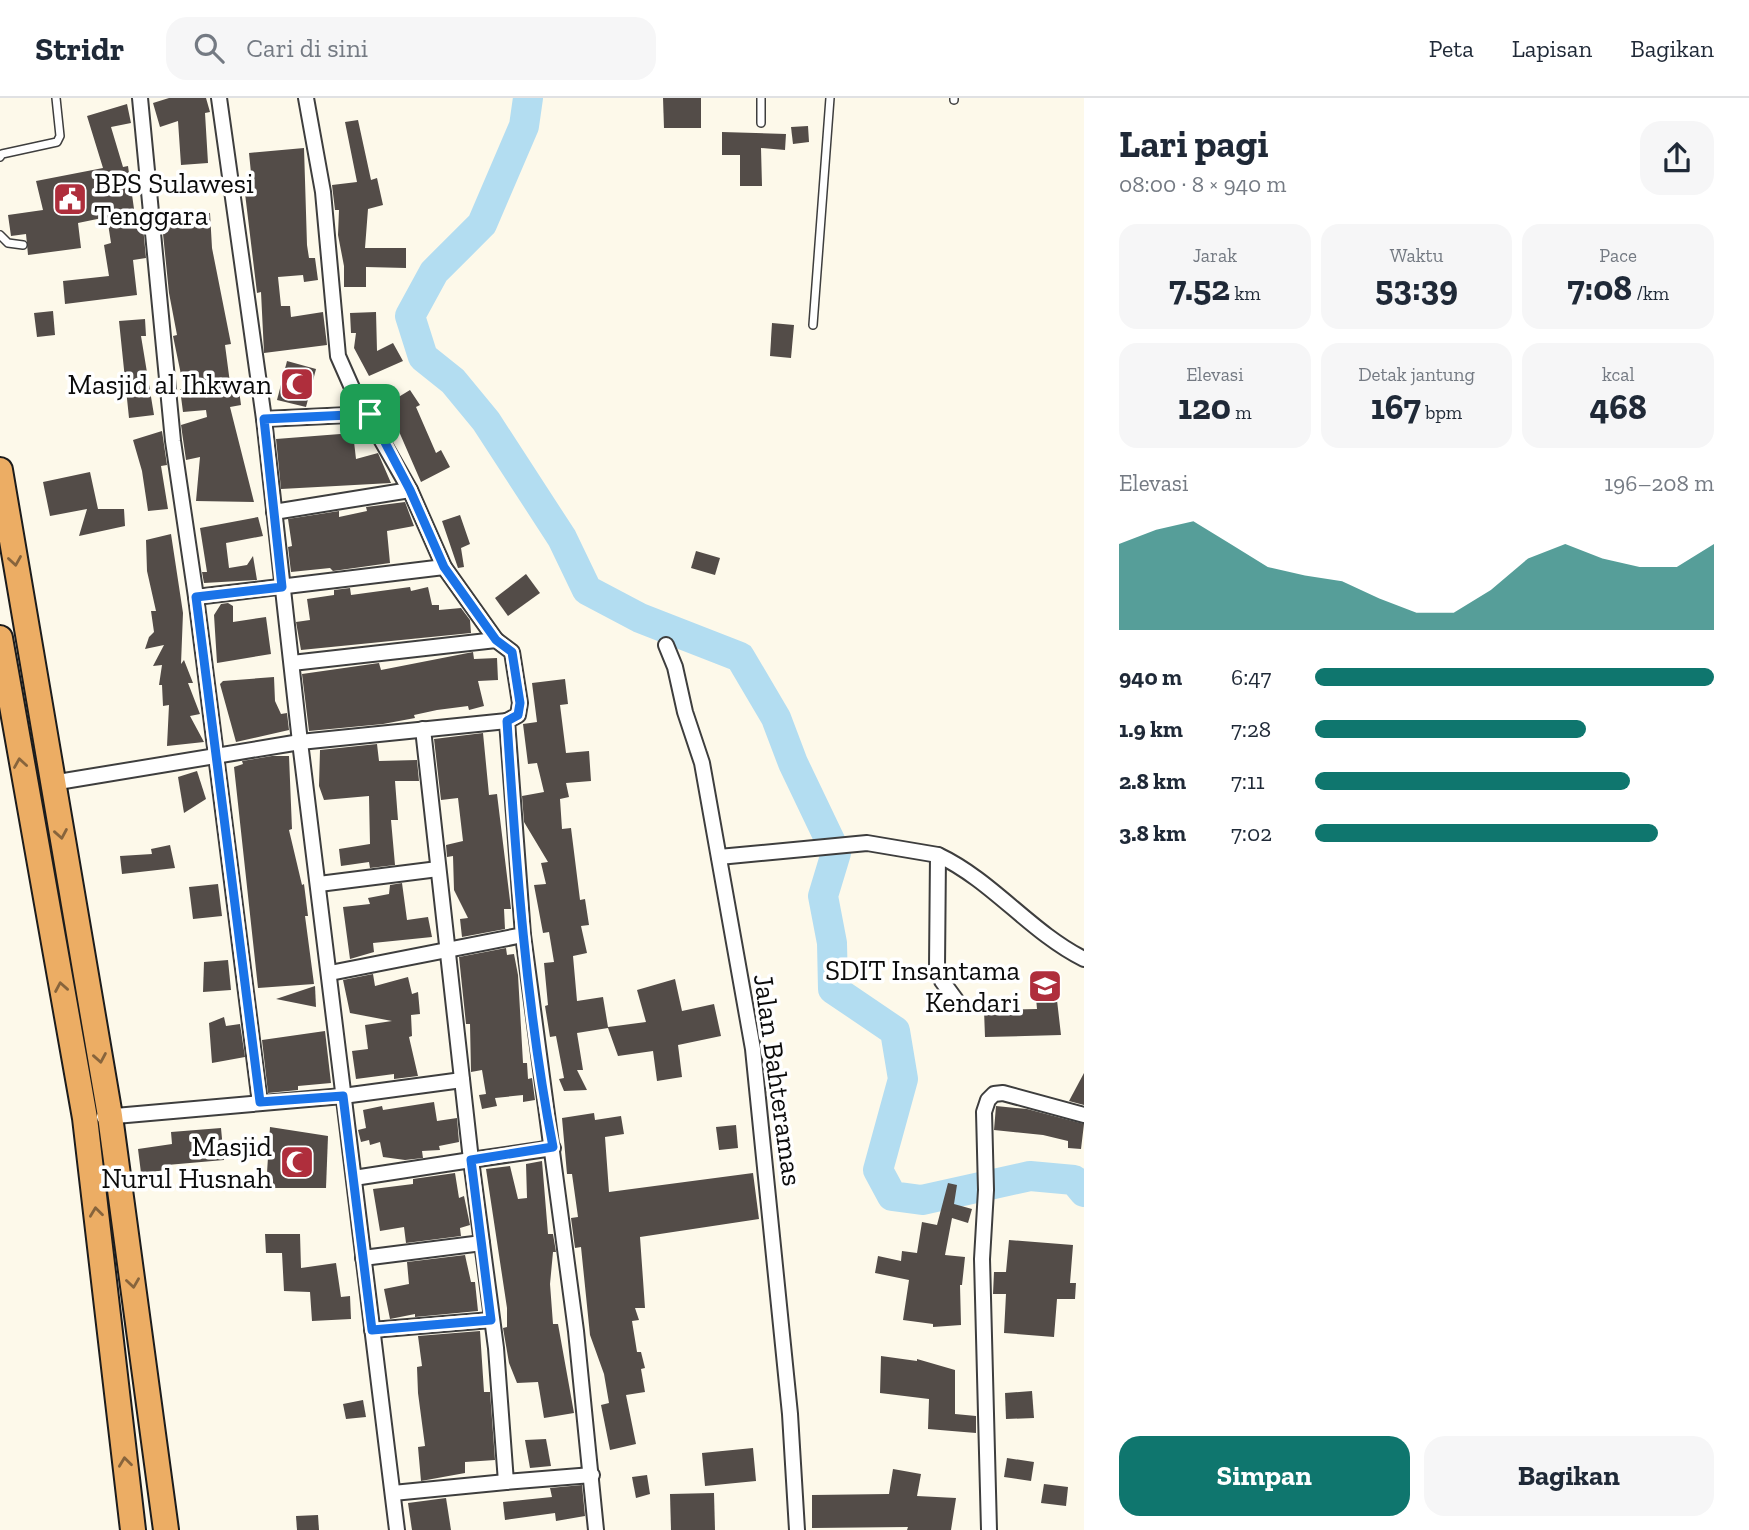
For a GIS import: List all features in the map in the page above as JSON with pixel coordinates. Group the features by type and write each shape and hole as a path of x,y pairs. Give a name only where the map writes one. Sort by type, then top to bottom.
{"highway":[{"path":"0,470 110,1116 166,1530"},
{"path":"0,638 24,788 85,1118 133,1530"}],"street":[{"path":"139,98 172,427 260,1102"},
{"path":"219,98 264,419 300,742 397,1530"},
{"path":"52,783 300,742 507,721 518,715 520,703 512,652 496,640 444,567 410,490 370,414 353,390 338,356 323,192 306,98"},
{"path":"264,419 370,414"},
{"path":"274,512 410,490"},
{"path":"196,597 444,567"},
{"path":"292,663 496,640"},
{"name":"Jalan Bahteramas","path":"666,645 702,763 753,1049 774,1242 797,1530"},
{"path":"507,721 523,935 553,1147 592,1475 596,1530"},
{"path":"423,729 446,948 491,1320 506,1482"},
{"path":"719,857 867,842 939,855 968,870 1055,944 1084,959"},
{"path":"939,855 937,967 956,1000"},
{"path":"319,884 438,869"},
{"path":"330,973 446,948 523,935"},
{"path":"85,1118 343,1096 462,1080"},
{"path":"989,1530 982,1259 986,1189 984,1112 988,1100 994,1094 1010,1094 1084,1115"},
{"path":"354,1178 553,1147"},
{"path":"363,1258 482,1243"},
{"path":"372,1330 491,1320"},
{"path":"393,1493 592,1475"}],"lane":[{"path":"0,157 57,142 60,136 56,98"},
{"path":"761,98 761,123"},
{"path":"813,325 830,98"},
{"path":"0,235 8,243 23,245"}],"building":[{"path":"169,98 206,98 210,112 205,113 208,163 181,165 178,121 160,127 153,103"},
{"path":"663,98 701,98 701,128 664,128"},
{"path":"127,104 131,123 111,127 123,167 128,166 135,216 142,216 146,258 133,260 137,295 65,304 63,281 109,276 104,245 111,243 107,217 78,223 81,248 28,255 26,234 11,236 8,215 43,210 36,181 103,168 87,116"},
{"path":"358,120 371,180 377,178 383,205 368,209 365,248 406,248 406,268 366,267 366,287 344,287 344,266 338,235 339,210 335,210 332,185 357,182 345,122"},
{"path":"808,126 809,142 793,144 791,127"},
{"path":"722,132 786,134 785,150 761,148 762,186 740,186 740,155 722,155"},
{"path":"304,148 307,245 309,258 315,258 318,280 304,282 303,275 278,277 281,306 290,306 291,317 323,312 327,345 264,353 261,292 257,293 244,185 252,183 249,153"},
{"path":"210,213 212,248 231,344 225,345 230,383 238,382 241,405 230,407 254,502 196,501 200,457 186,460 181,425 207,417 206,410 183,412 180,389 184,389 173,336 177,335 169,293 162,224 192,222 192,215"},
{"path":"53,311 55,335 37,337 34,313"},
{"path":"376,312 377,351 393,343 403,361 369,376 354,348 356,333 351,333 350,313"},
{"path":"145,319 146,336 141,336 154,415 129,418 119,321"},
{"path":"772,323 794,325 791,358 770,356"},
{"name":"Masjid al Ihkwan","path":"287,361 316,369 306,407 277,400"},
{"path":"410,390 420,405 416,407 436,453 441,450 450,467 421,482 387,404"},
{"path":"162,431 167,465 161,466 168,509 148,511 142,471 133,440"},
{"path":"353,433 356,459 378,453 391,483 281,489 276,439"},
{"path":"90,472 98,509 124,509 125,526 79,536 87,509 50,516 43,482"},
{"path":"405,502 414,526 387,531 390,563 333,571 330,568 291,572 288,547 292,546 288,519 339,511 339,517 367,511 366,507"},
{"path":"460,515 470,544 461,548 464,567 458,568 442,521"},
{"path":"258,517 263,536 226,543 229,568 247,565 253,556 257,580 204,583 202,572 207,572 200,528"},
{"path":"171,534 183,613 181,664 184,660 193,683 188,683 200,714 190,716 204,742 167,746 169,705 163,706 162,685 159,685 162,665 153,666 164,645 145,649 154,632 151,611 156,611 147,571 146,540"},
{"path":"696,551 720,558 715,575 691,568"},
{"path":"526,574 540,593 508,616 495,598"},
{"path":"410,587 411,591 428,587 432,605 439,605 439,610 461,608 470,620 471,633 301,650 296,622 310,620 307,599 334,595 334,590 350,588 351,595"},
{"path":"228,603 233,606 233,622 266,617 271,654 217,663 214,615 221,604"},
{"path":"473,652 474,659 497,658 498,680 478,681 484,706 469,710 468,706 437,710 414,715 415,718 383,724 309,731 302,674 379,663 381,670"},
{"path":"274,677 275,701 281,714 287,713 289,730 236,742 220,684 223,681"},
{"path":"565,679 568,704 560,705 566,753 589,751 591,781 566,783 569,797 560,799 562,829 571,828 580,900 585,899 589,925 581,926 587,953 573,956 577,1001 603,997 608,1027 646,1022 637,990 675,979 682,1011 714,1004 721,1036 678,1045 682,1077 657,1081 653,1051 618,1056 608,1028 577,1033 583,1070 577,1070 587,1090 564,1091 559,1079 564,1078 556,1036 550,1037 545,1006 548,1005 544,963 554,962 549,932 543,933 534,885 546,884 541,863 548,862 524,822 522,796 544,792 537,763 528,764 523,724 537,722 532,683"},
{"path":"483,733 489,795 497,794 511,909 504,909 505,929 462,937 460,919 468,918 454,890 453,856 447,857 446,845 463,841 458,798 441,800 434,739"},
{"path":"377,744 379,761 417,760 419,781 395,781 398,820 391,820 395,865 370,868 369,862 341,866 339,849 370,844 369,796 324,800 319,786 320,750"},
{"path":"289,756 292,829 289,830 302,885 304,884 308,916 305,916 314,984 258,988 234,767 243,764 242,761"},
{"path":"197,771 206,799 184,813 178,777"},
{"path":"170,845 175,868 122,874 120,856 152,854 151,849"},
{"path":"402,883 407,920 428,917 432,937 373,943 374,952 350,959 343,907 370,904 368,898 389,894 390,885"},
{"path":"218,884 222,916 193,919 189,887"},
{"path":"506,948 507,955 514,954 518,975 523,1063 527,1063 528,1079 532,1078 535,1100 523,1102 523,1095 495,1098 497,1106 482,1109 479,1095 486,1094 482,1070 471,1072 470,1024 466,1024 459,957"},
{"path":"228,960 231,990 203,992 204,962"},
{"path":"373,974 375,986 408,977 412,994 418,992 420,1014 411,1015 412,1036 409,1037 418,1076 394,1079 394,1074 356,1079 352,1051 368,1049 365,1025 392,1021 350,1013 343,980"},
{"path":"1054,974 1061,1035 985,1037 984,1010 1037,1009 1034,976"},
{"path":"315,986 316,1007 276,999"},
{"path":"224,1017 226,1026 240,1024 245,1057 212,1063 209,1023"},
{"path":"325,1031 331,1083 298,1086 298,1090 268,1093 262,1040"},
{"path":"1084,1073 1084,1105 1069,1101"},
{"path":"434,1102 437,1121 457,1118 459,1142 439,1146 440,1150 422,1151 423,1158 405,1160 383,1157 380,1142 370,1145 369,1140 361,1142 358,1130 366,1128 363,1110 382,1106 383,1110"},
{"path":"996,1106 1027,1109 1084,1124 1081,1149 1068,1148 1068,1141 1043,1135 994,1130"},
{"path":"594,1113 595,1120 621,1116 624,1134 605,1137 609,1192 753,1173 759,1219 640,1237 645,1308 635,1308 639,1320 632,1321 637,1352 641,1352 645,1368 641,1369 645,1392 626,1395 636,1444 610,1450 601,1405 609,1403 604,1374 590,1335 581,1247 575,1248 571,1218 578,1217 572,1174 567,1174 562,1118"},
{"path":"736,1125 738,1148 719,1150 716,1127"},
{"name":"Masjid Nurul Husnah","path":"270,1127 328,1136 326,1188 266,1188"},
{"path":"221,1128 224,1160 167,1165 167,1170 141,1173 138,1149 172,1144 171,1132"},
{"path":"542,1161 548,1234 553,1234 556,1252 553,1252 550,1284 553,1324 558,1324 574,1413 544,1418 538,1382 517,1383 509,1363 503,1328 507,1327 507,1308 486,1169 510,1166 518,1199 527,1198 526,1164"},
{"path":"455,1173 459,1198 464,1196 470,1225 460,1228 461,1236 406,1243 404,1227 380,1231 373,1189 413,1184 413,1179"},
{"path":"948,1183 957,1185 954,1204 972,1209 968,1223 952,1218 945,1255 965,1257 960,1285 961,1325 933,1327 933,1324 903,1320 909,1280 875,1273 878,1256 901,1261 902,1251 917,1253 922,1222 937,1225"},
{"path":"265,1234 300,1234 301,1268 336,1263 341,1297 350,1296 351,1319 312,1321 310,1292 284,1291 282,1253 266,1253"},
{"path":"1009,1240 1073,1245 1070,1283 1076,1283 1075,1299 1057,1299 1054,1337 1004,1333 1006,1294 993,1294 994,1272 1006,1272"},
{"path":"465,1255 471,1282 475,1282 478,1311 415,1317 415,1314 390,1319 384,1289 409,1284 407,1262"},
{"path":"480,1331 484,1392 490,1392 495,1460 465,1462 465,1473 421,1481 418,1447 425,1446 418,1393 417,1367 422,1366 418,1336"},
{"path":"881,1356 917,1359 955,1370 955,1414 976,1416 976,1433 928,1429 929,1399 880,1393"},
{"path":"1032,1391 1034,1418 1006,1419 1005,1393"},
{"path":"363,1400 366,1417 346,1419 343,1404"},
{"path":"546,1439 551,1466 530,1468 525,1440"},
{"path":"753,1448 756,1481 705,1486 702,1453"},
{"path":"1007,1458 1034,1462 1031,1481 1004,1477"},
{"path":"893,1469 921,1474 917,1496 956,1498 951,1530 907,1530 908,1527 812,1528 812,1495 889,1494"},
{"path":"647,1475 650,1494 636,1498 632,1477"},
{"path":"1044,1484 1068,1487 1066,1506 1041,1503"},
{"path":"582,1485 585,1516 556,1521 555,1513 505,1520 503,1502 552,1497 550,1488"},
{"path":"714,1493 715,1530 671,1530 670,1494"},
{"path":"446,1498 451,1530 412,1530 408,1503"},
{"path":"318,1515 319,1530 297,1530 296,1516"}],"waterway":[{"path":"528,98 524,126 482,224 434,272 410,316 423,357 453,381 486,421 562,538 587,590 640,618 740,657 776,718 793,763 836,853 823,896 832,943 833,989 895,1031 903,1079 878,1170 892,1196 922,1200 1030,1176 1074,1180 1084,1192"}],"place":[{"name":"BPS Sulawesi Tenggara","path":"70,199"},
{"name":"Masjid al Ihkwan","path":"297,384"},
{"name":"SDIT Insantama Kendari","path":"1045,986"},
{"name":"Masjid Nurul Husnah","path":"297,1162"}],"route":[{"path":"370,414 410,490 444,567 496,640 509,648 513,656 520,703 518,715 507,721 514,840 523,935 553,1147 471,1160 491,1320 372,1330 343,1096 260,1102 196,597 282,587 264,419 370,414"}]}
